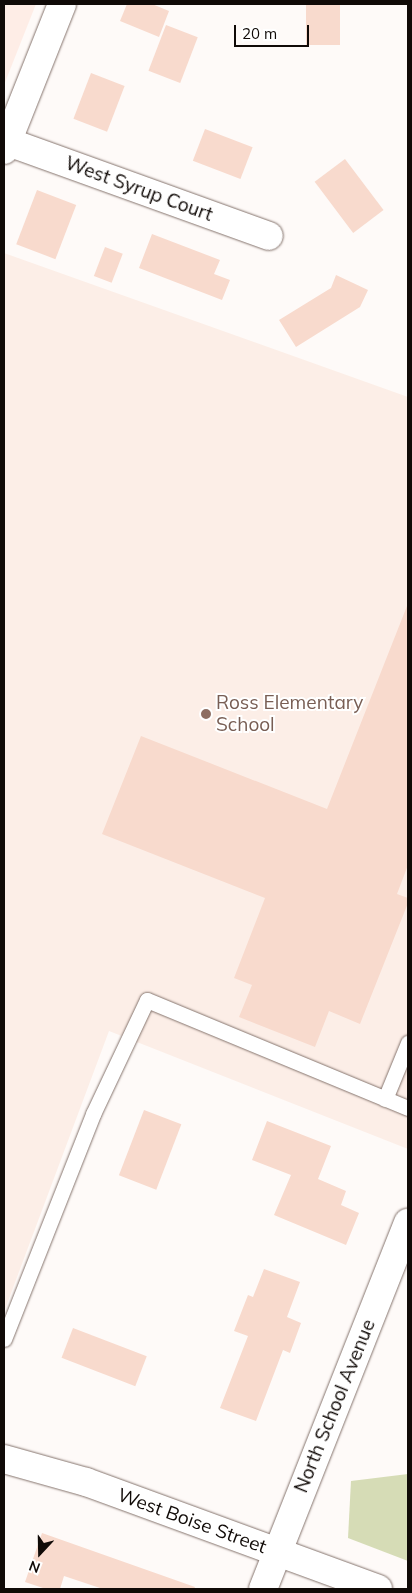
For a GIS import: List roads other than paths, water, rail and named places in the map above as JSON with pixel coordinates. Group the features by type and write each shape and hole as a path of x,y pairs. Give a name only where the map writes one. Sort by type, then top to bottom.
{"street":[{"path":"6,146 62,4"},
{"name":"West Syrup Court","path":"6,146 269,236"},
{"name":"North School Avenue","path":"263,1589 408,1223"},
{"name":"West Boise Street","path":"4,1459 86,1482 378,1589"}],"lane":[{"path":"4,1338 94,1114 146,1000 408,1108"},
{"path":"386,1099 408,1043"}],"place":[{"name":"Ross Elementary School","path":"206,714"}]}
